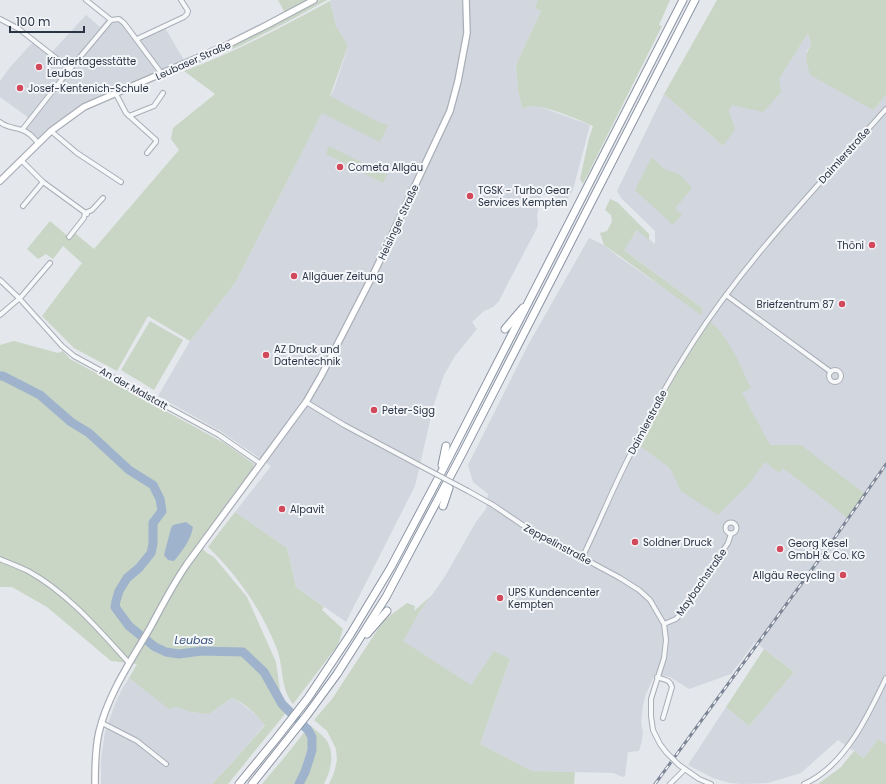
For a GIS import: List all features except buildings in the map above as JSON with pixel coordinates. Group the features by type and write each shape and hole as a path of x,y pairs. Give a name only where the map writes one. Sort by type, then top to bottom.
{"highway":[{"path":"239,784 308,698 350,635 391,567 532,297 683,0"},
{"path":"252,784 316,703 386,597 462,454 695,0"},
{"path":"505,329 532,297"},
{"path":"441,473 446,446"},
{"path":"443,506 462,454"},
{"path":"359,640 368,634 387,610"}],"street":[{"path":"87,0 111,20"},
{"path":"137,39 184,17 188,11 182,0"},
{"name":"Leubaser Straße","path":"0,181 51,131 84,107 162,74 267,26 314,0"},
{"name":"Heisinger Straße","path":"95,784 99,732 109,701 129,663 151,627 174,583 306,402 332,356 374,272 450,111 458,81 467,33 466,0"},
{"path":"22,130 111,20 119,19 124,22 162,74"},
{"path":"0,20 19,29 70,69"},
{"path":"128,116 154,106 163,93"},
{"path":"116,94 128,116 156,140 147,154"},
{"name":"Daimlerstraße","path":"583,556 630,453 656,403 692,344 726,295 791,214 886,109"},
{"path":"0,122 9,128 22,130 29,134 38,143"},
{"path":"51,131 77,153 121,182"},
{"path":"21,160 43,182 86,214"},
{"path":"23,206 43,182"},
{"path":"69,237 86,214 103,198"},
{"path":"0,315 19,298 50,263"},
{"name":"An der Malstatt","path":"0,280 19,298 62,346 74,356 199,423 219,435 260,465"},
{"path":"726,295 830,372"},
{"name":"Zeppelinstraße","path":"306,402 344,425 468,491 524,526 583,556 639,590 650,600 664,624 666,640 664,658 651,699 651,716 656,737 666,752 684,770 711,784"},
{"name":"Maybachstraße","path":"664,624 676,619 683,611 728,542 730,534"},
{"path":"0,559 29,572 54,589 92,621 129,663"},
{"path":"658,678 668,680 672,687 663,718"},
{"path":"804,784 811,781 836,761 854,738 886,678"},
{"path":"102,723 137,741 166,764"},
{"path":"670,784 684,770"}],"shaded area":[{"path":"331,0 538,0 535,8 541,11 516,65 518,89 522,109 530,106 538,106 590,125 573,190 561,205 548,194 541,195 537,216 538,225 499,301 493,307 484,311 472,322 477,329 455,356 444,375 434,404 415,486 346,622 296,587 287,548 235,512 271,466 222,432 158,396 190,341 235,283 334,89 348,47 336,26"},
{"path":"86,15 100,27 106,20 121,16 141,40 165,28 184,60 84,105 38,140 22,128 29,118 0,97 0,81 11,66 34,41 51,53"},
{"path":"808,33 811,45 806,52 873,110 886,95 886,744 878,739 864,758 838,740 801,773 768,783 730,783 713,778 688,765 726,707 749,726 794,672 755,642 731,674 689,689 670,677 655,674 643,705 641,722 643,733 639,751 628,752 625,776 623,777 613,773 532,771 480,744 510,659 494,652 472,686 402,641 419,613 444,578 476,522 486,509 488,494 473,482 468,465 528,345 589,238 604,245 649,278 703,313 702,308 623,249 638,230 655,244 655,231 622,199 617,191 664,94 723,146 729,111 732,104 779,79"},
{"path":"129,678 146,691 190,712 209,714 232,698 250,710 265,724 212,784 101,784 101,759 105,732 115,704"}],"green space":[{"path":"278,0 308,0 285,13"},
{"path":"320,0 327,0 242,45 176,72 175,70 248,37"},
{"path":"538,0 670,0 659,25 662,26 583,184 580,179 593,126 562,113 537,106 522,109 518,89 516,65 541,11 535,8"},
{"path":"717,0 886,0 886,95 873,110 810,75 806,60 807,53 811,45 808,33 779,79 781,92 763,112 732,105 729,111 735,129 723,146 664,94"},
{"path":"330,1 336,26 348,46 330,96 380,123 388,125 380,142 322,113 235,283 190,341 148,316 117,371 74,348 42,316 82,263 63,246 53,259 46,254 38,259 27,249 50,221 70,238 75,233 94,249 179,150 171,139 173,128 215,94 184,71 203,64 276,30"},
{"path":"329,146 387,175 383,183 326,154"},
{"path":"652,157 664,169 681,175 691,187 690,191 675,208 682,215 673,225 635,190"},
{"path":"610,199 617,202 649,234 649,240 637,230 624,250 702,308 703,313 701,315 604,245 600,233 607,231 612,222 611,215 605,210"},
{"path":"708,320 722,334 738,360 751,388 742,393 770,445 801,445 865,494 848,518 783,468 779,473 765,462 748,485 718,515 681,491 670,468 635,444 656,403"},
{"path":"150,321 183,340 154,390 121,370"},
{"path":"14,341 58,353 63,351 70,359 226,444 254,464 253,469 198,544 207,553 214,557 247,597 276,662 280,690 284,704 289,709 228,784 212,784 265,725 250,709 232,698 209,714 190,712 178,707 169,709 129,678 137,664 111,661 47,607 12,587 0,587 0,345"},
{"path":"235,512 287,548 296,587 324,607 322,610 343,629 338,645 293,704 284,685 277,649 264,620 248,594 230,570 208,547"},
{"path":"431,596 419,613 403,641 471,685 494,651 510,659 480,744 532,771 575,772 574,784 329,784 334,773 337,760 336,749 327,731 314,720 332,699 384,620 407,603 415,606 414,611"},
{"path":"764,649 794,672 749,726 726,707"},
{"path":"310,725 327,741 331,752 329,773 324,784 262,784 288,753"},
{"path":"878,739 886,744 886,784 818,784 841,767 854,751 864,758"}],"water":[{"path":"186,522 193,527 188,541 174,561 168,560 164,555 171,528 173,525"}],"waterway":[{"name":"Leubas","path":"0,376 3,376 40,395 71,422 89,433 129,470 153,485 160,499 162,511 153,523 153,544 151,553 139,568 127,578 119,591 115,607 129,626 155,647 166,652 179,654 201,651 243,652 264,672 282,704 308,730 312,737 312,750 305,772 299,784"}],"railway":[{"path":"655,784 829,546 886,464"}],"place":[{"name":"Kindertagesstätte Leubas","path":"39,67"},
{"name":"Josef-Kentenich-Schule","path":"20,88"},
{"name":"Cometa Allgäu","path":"340,167"},
{"name":"TGSK - Turbo Gear Services Kempten","path":"470,196"},
{"name":"Thöni","path":"872,245"},
{"name":"Allgäuer Zeitung","path":"294,276"},
{"name":"Briefzentrum 87","path":"842,304"},
{"name":"AZ Druck und Datentechnik","path":"266,355"},
{"name":"Peter-Sigg","path":"374,410"},
{"name":"Alpavit","path":"282,509"},
{"name":"Soldner Druck","path":"635,542"},
{"name":"Georg Kesel GmbH & Co. KG","path":"780,549"},
{"name":"Allgäu Recycling","path":"843,575"},
{"name":"UPS Kundencenter Kempten","path":"500,598"}]}
